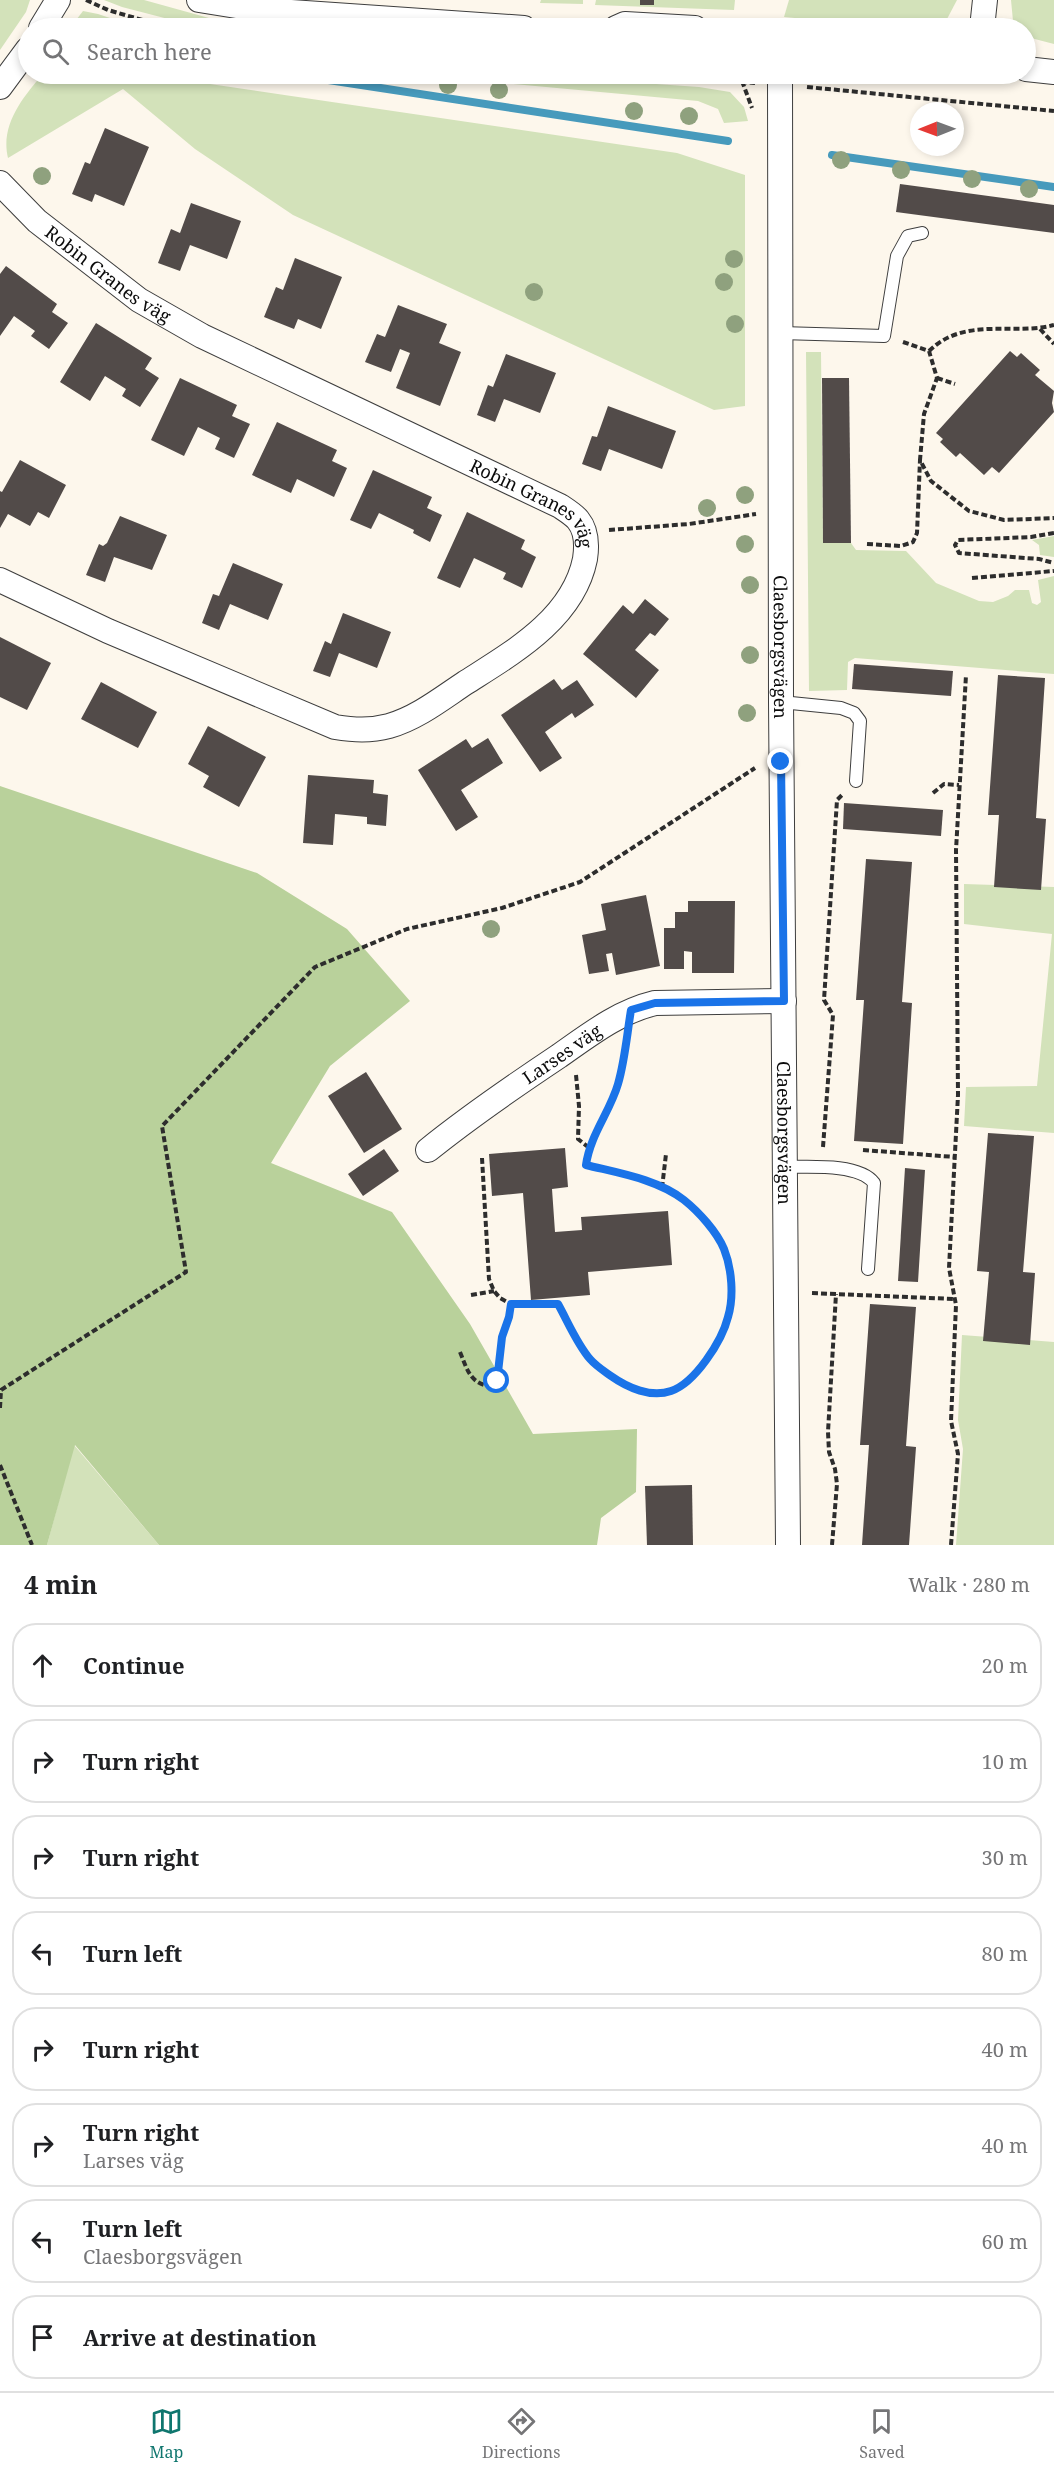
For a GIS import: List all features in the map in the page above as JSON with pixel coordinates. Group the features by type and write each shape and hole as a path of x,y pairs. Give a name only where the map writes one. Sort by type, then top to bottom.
{"street":[{"path":"47,18 58,0"},
{"path":"199,0 273,10 385,18"},
{"path":"983,18 985,0"},
{"path":"0,87 18,63"},
{"path":"1036,70 1054,72"},
{"name":"Claesborgsvägen","path":"780,84 781,702 788,1545"},
{"name":"Robin Granes väg","path":"0,183 37,220 139,300 202,336 560,506 579,520 588,543 583,568 571,594 553,618 531,639 415,715 389,726 359,731 335,727 108,631 0,580"},
{"name":"Larses väg","path":"428,1150 478,1110 631,1010 655,1003 784,1001"}],"lane":[{"path":"781,333 884,336 897,256 908,236 922,233"},
{"path":"781,702 841,708 854,713 860,721 856,781"},
{"path":"784,1167 850,1170 868,1175 874,1183 868,1269"}],"path":[{"path":"86,0 108,10 136,18"},
{"path":"812,87 1054,111"},
{"path":"929,351 939,341 985,328 1040,329 1054,325"},
{"path":"1040,329 1054,344"},
{"path":"884,336 929,351"},
{"path":"867,544 908,545 913,542 917,534 924,414 937,378 929,351"},
{"path":"937,378 955,384"},
{"path":"920,460 931,481 969,511 1004,520 1054,518"},
{"path":"609,530 689,524 763,513"},
{"path":"1054,533 1031,537 958,540 955,545 959,553 1039,559 1054,563"},
{"path":"972,578 1052,573 1054,571"},
{"path":"951,1545 958,1454 951,1421 955,1299 949,1268 958,1095 955,916 959,784 966,675"},
{"path":"0,1408 1,1390 186,1272 162,1126 315,967 407,929 502,908 580,882 764,762"},
{"path":"815,1167 817,1157 823,1147 833,1015 824,1000 837,800 856,781"},
{"path":"933,793 945,784 959,784"},
{"path":"482,1158 489,1279 500,1298 511,1304 558,1304 590,1359 620,1383 640,1391 660,1393 673,1391 703,1366 728,1317 731,1292 729,1267 724,1249 712,1229 684,1200 662,1188 586,1165 588,1147 605,1117 618,1083 631,1010"},
{"path":"573,1046 579,1106 578,1139 588,1147"},
{"path":"823,1147 834,1148"},
{"path":"855,1150 955,1157"},
{"path":"662,1188 666,1154"},
{"path":"471,1294 494,1291"},
{"path":"787,1292 955,1299"},
{"path":"832,1545 837,1484 829,1452 828,1432 836,1294"},
{"path":"460,1352 470,1375 479,1384 489,1386 497,1381 502,1337 511,1304"},
{"path":"0,1465 32,1545"}],"green space":[{"path":"0,0 30,0 26,12 22,18 18,18 18,24 0,50"},
{"path":"104,0 144,0 209,18 164,18"},
{"path":"541,0 583,0 583,4 540,3"},
{"path":"596,0 735,0 734,10 595,5"},
{"path":"789,0 957,0 948,18 784,17"},
{"path":"1011,0 1054,0 1054,44 1036,39 1036,18 1013,18"},
{"path":"83,11 110,18 78,18"},
{"path":"35,84 210,84 677,153 745,175 745,406 714,410 293,215 195,149 123,89 8,158 6,146 10,123"},
{"path":"514,84 656,84 699,87 730,92 744,107 748,121 724,123 718,109 698,101"},
{"path":"806,352 821,352 823,543 851,543 856,550 906,551 936,583 979,601 993,602 1008,596 1015,590 1029,590 1032,603 1037,605 1041,602 1038,580 1054,576 1054,674 855,658 848,662 847,690 809,691"},
{"path":"1054,536 1054,557 1040,555 1039,545 1032,540"},
{"path":"0,786 257,873 347,929 410,1001 330,1066 271,1163 392,1212 470,1324 533,1434 637,1429 636,1492 601,1518 597,1545 159,1545 75,1445 47,1545 0,1545"},
{"path":"964,884 1054,887 1054,1133 964,1126 966,1087 1037,1086 1052,934 964,924"},
{"path":"962,1335 1054,1342 1054,1545 956,1545 963,1449 958,1420"},
{"path":"74,1445 159,1545 47,1545"}],"building":[{"path":"640,0 654,0 654,5 640,5"},
{"path":"105,128 149,147 124,206 95,194 92,202 72,194 85,162 90,164"},
{"path":"900,184 1054,205 1054,233 896,212"},
{"path":"191,203 241,221 227,259 190,245 180,271 158,263 171,229 180,233"},
{"path":"295,258 342,277 321,329 298,319 294,329 264,317 276,287 283,290"},
{"path":"6,266 57,304 52,312 68,323 49,349 31,336 35,331 14,316 0,336 0,274"},
{"path":"398,305 447,324 439,343 461,352 440,406 396,388 410,353 400,349 391,372 365,362 377,334 385,337"},
{"path":"96,323 152,358 145,369 159,378 140,407 122,396 126,389 105,376 90,401 60,382"},
{"path":"1010,351 1017,357 1021,353 1040,370 1035,375 1054,391 1052,403 1054,412 999,473 992,467 984,475 960,453 956,457 940,442 943,439 936,433"},
{"path":"506,354 556,373 540,413 504,399 495,422 477,415 488,385 493,387"},
{"path":"180,378 237,405 232,416 250,424 234,458 215,449 220,438 198,427 184,456 151,440"},
{"path":"822,378 849,378 851,543 823,543"},
{"path":"608,406 676,431 662,469 609,449 601,471 582,464 592,436 597,437"},
{"path":"277,422 337,450 332,461 347,468 334,497 297,479 291,493 252,475"},
{"path":"20,460 66,485 49,518 38,512 30,526 8,514 0,528 0,491 2,492"},
{"path":"373,470 432,497 427,508 442,515 430,542 413,533 414,530 379,513 371,529 350,520"},
{"path":"467,512 525,540 521,549 536,557 522,588 503,579 506,573 474,558 460,588 437,578"},
{"path":"120,516 167,535 152,570 114,557 105,582 86,575 99,544 103,546 107,543"},
{"path":"233,563 283,584 268,620 230,604 219,630 202,623 213,594 219,596"},
{"path":"645,599 669,619 655,636 650,633 635,650 659,670 636,698 583,654 623,605 633,614"},
{"path":"343,613 391,632 377,668 339,653 330,677 313,671 325,641 331,644"},
{"path":"0,637 51,663 27,710 0,697"},
{"path":"854,664 953,671 951,696 852,689"},
{"path":"998,675 1045,678 1036,818 1046,819 1041,890 994,887 999,815 988,815"},
{"path":"554,679 562,690 577,680 594,705 575,718 572,713 545,732 562,758 540,772 501,715"},
{"path":"101,682 157,712 138,748 81,719"},
{"path":"208,726 266,757 239,807 203,787 209,776 188,764"},
{"path":"488,738 503,763 461,790 478,817 456,831 418,770 466,739 472,748"},
{"path":"308,775 374,780 373,793 388,795 386,826 367,824 367,817 335,814 333,845 303,843"},
{"path":"844,803 943,810 941,836 843,829"},
{"path":"866,859 912,862 902,1002 912,1003 903,1144 854,1141 864,1000 856,1000"},
{"path":"646,895 660,966 616,975 612,953 606,954 609,971 589,974 582,935 606,930 601,904"},
{"path":"688,901 735,901 734,973 692,973 692,952 684,951 684,969 664,969 664,928 675,928 675,912 688,912"},
{"path":"366,1072 402,1129 364,1153 328,1096"},
{"path":"988,1133 1034,1136 1023,1272 1035,1273 1030,1345 983,1341 989,1272 977,1271"},
{"path":"565,1148 568,1187 552,1189 555,1232 582,1230 581,1217 668,1211 672,1265 588,1272 590,1295 531,1300 523,1193 492,1196 489,1154"},
{"path":"384,1149 399,1171 363,1196 348,1174"},
{"path":"905,1168 925,1170 918,1282 898,1281"},
{"path":"870,1304 916,1307 906,1446 916,1447 909,1545 862,1545 869,1445 860,1445"},
{"path":"692,1485 693,1545 647,1545 645,1486"}],"waterway":[{"path":"355,84 728,141"},
{"path":"832,155 1054,187"}],"route":[{"path":"497,1381 502,1337 511,1304 558,1304 590,1359 620,1383 640,1391 660,1393 673,1391 703,1366 716,1344 728,1317 731,1292 729,1267 724,1249 712,1229 684,1200 662,1188 586,1165 588,1147 605,1117 618,1083 631,1010 655,1003 784,1001 781,762"}]}
